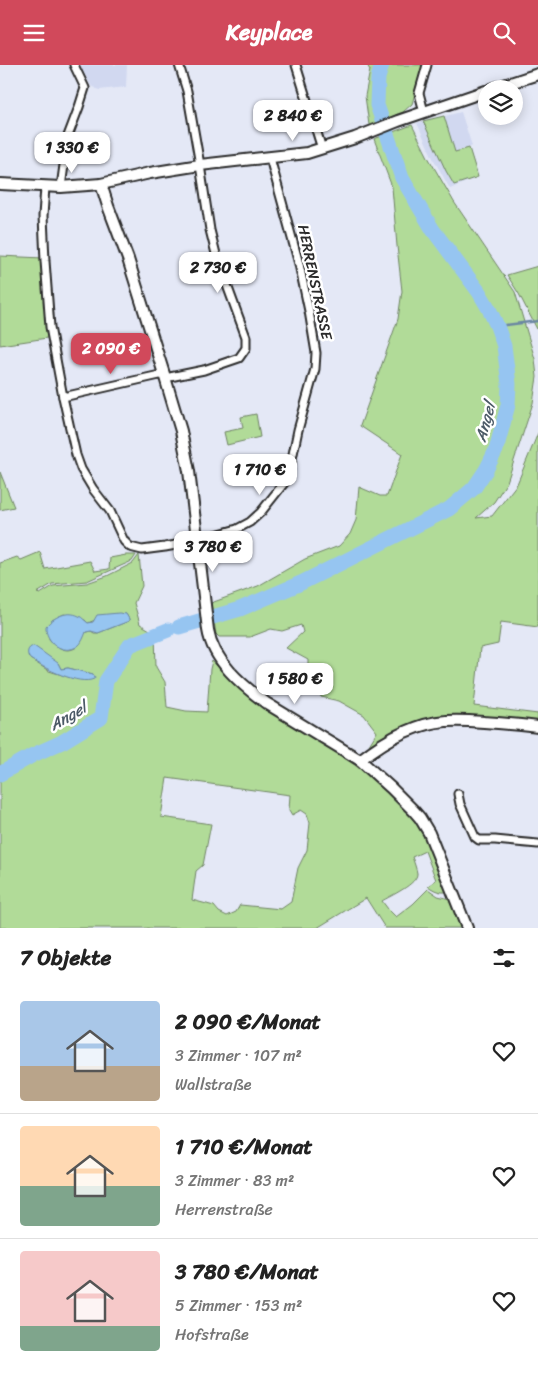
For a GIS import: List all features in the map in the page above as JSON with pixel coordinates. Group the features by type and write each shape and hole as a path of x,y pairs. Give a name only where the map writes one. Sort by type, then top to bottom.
{"street":[{"path":"60,187 68,135 85,88 74,65"},
{"path":"63,397 164,376 204,370 239,358 246,348 246,337 217,258 210,230 200,165 186,91 179,65"},
{"path":"296,65 322,149"},
{"path":"424,112 419,93 427,65"},
{"path":"518,80 538,73"},
{"path":"0,183 60,187 101,183 200,165 307,153 478,94"},
{"name":"HERRENSTRASSE","path":"45,187 43,216 50,327 76,455 81,469 110,511 124,541 130,547 142,550 187,543 237,529 250,522 261,512 288,477 298,430 315,369 316,353 299,264 270,158"},
{"path":"101,183 128,259 185,447 211,643 220,659 254,693 266,703 360,760 391,787 420,818 435,847 467,928"},
{"path":"360,760 394,737 436,722 459,721 538,727"},
{"path":"458,794 460,804 476,837 480,840 538,844"}],"shaded area":[{"path":"80,65 127,65 126,87 99,90 91,86"},
{"path":"461,112 472,146 469,148 478,177 450,189 417,123"}],"green space":[{"path":"367,65 423,65 412,104 403,112 369,125 365,96 370,70"},
{"path":"444,116 455,152 469,148 478,177 454,185 446,171 423,121"},
{"path":"412,125 454,202 515,292 535,359 537,377 533,403 507,482 494,502 476,518 492,516 517,484 538,433 538,627 501,622 498,644 480,648 474,706 538,714 538,721 494,720 399,730 369,745 377,732 364,715 339,701 321,697 314,672 308,668 308,660 286,648 303,632 301,625 282,631 271,629 250,637 219,637 216,634 211,603 258,586 305,559 339,546 350,534 356,520 359,487 380,496 387,496 402,454 360,426 398,319 402,291 392,187 374,139"},
{"path":"0,256 43,258 47,338 0,345"},
{"path":"538,266 538,331 507,275"},
{"path":"256,414 260,437 227,445 224,432 243,428 241,417"},
{"path":"0,472 14,507 0,510"},
{"path":"40,552 45,569 90,561 95,571 109,569 110,558 136,555 132,561 87,581 52,584 37,593 40,594 53,586 87,583 107,576 133,563 139,555 142,586 134,603 140,624 155,633 156,667 165,682 167,707 186,711 207,712 212,661 249,698 326,745 388,790 421,826 452,890 440,892 428,886 436,880 425,851 412,857 417,873 413,881 382,901 396,917 428,889 438,896 450,899 461,928 385,928 366,898 317,928 0,928 0,779 31,760 103,723 97,718 0,771 0,563 17,557 21,560","holes":["64,614 85,620 88,623 126,614 129,621 98,633 86,632 78,646 74,649 66,650 58,647 49,639 52,620","30,659 58,663 61,669 68,668 93,674 72,678 49,671","167,778 290,795 289,810 292,815 301,810 307,814 310,823 307,850 298,868 291,902 281,909 240,905 236,912 227,916 219,912 214,906 192,900 196,871 203,865 211,824 161,817"]}],"water":[{"path":"65,614 74,614 88,623 93,622 97,615 126,614 129,621 98,633 86,632 81,643 72,649 56,646 46,632 46,626 49,623"},
{"path":"34,646 58,663 61,669 68,668 93,674 94,679 88,681 71,678 36,663 30,659 28,653 29,649"}],"waterway":[{"name":"Angel","path":"179,627 240,609 301,583 449,509 474,488 496,450 508,405 509,384 504,346 497,326 479,292 433,230 402,178 377,105 378,78 382,65"},
{"path":"497,326 538,321"},
{"name":"Angel","path":"0,774 33,755 62,742 101,718 106,681 130,645 168,630"}]}
